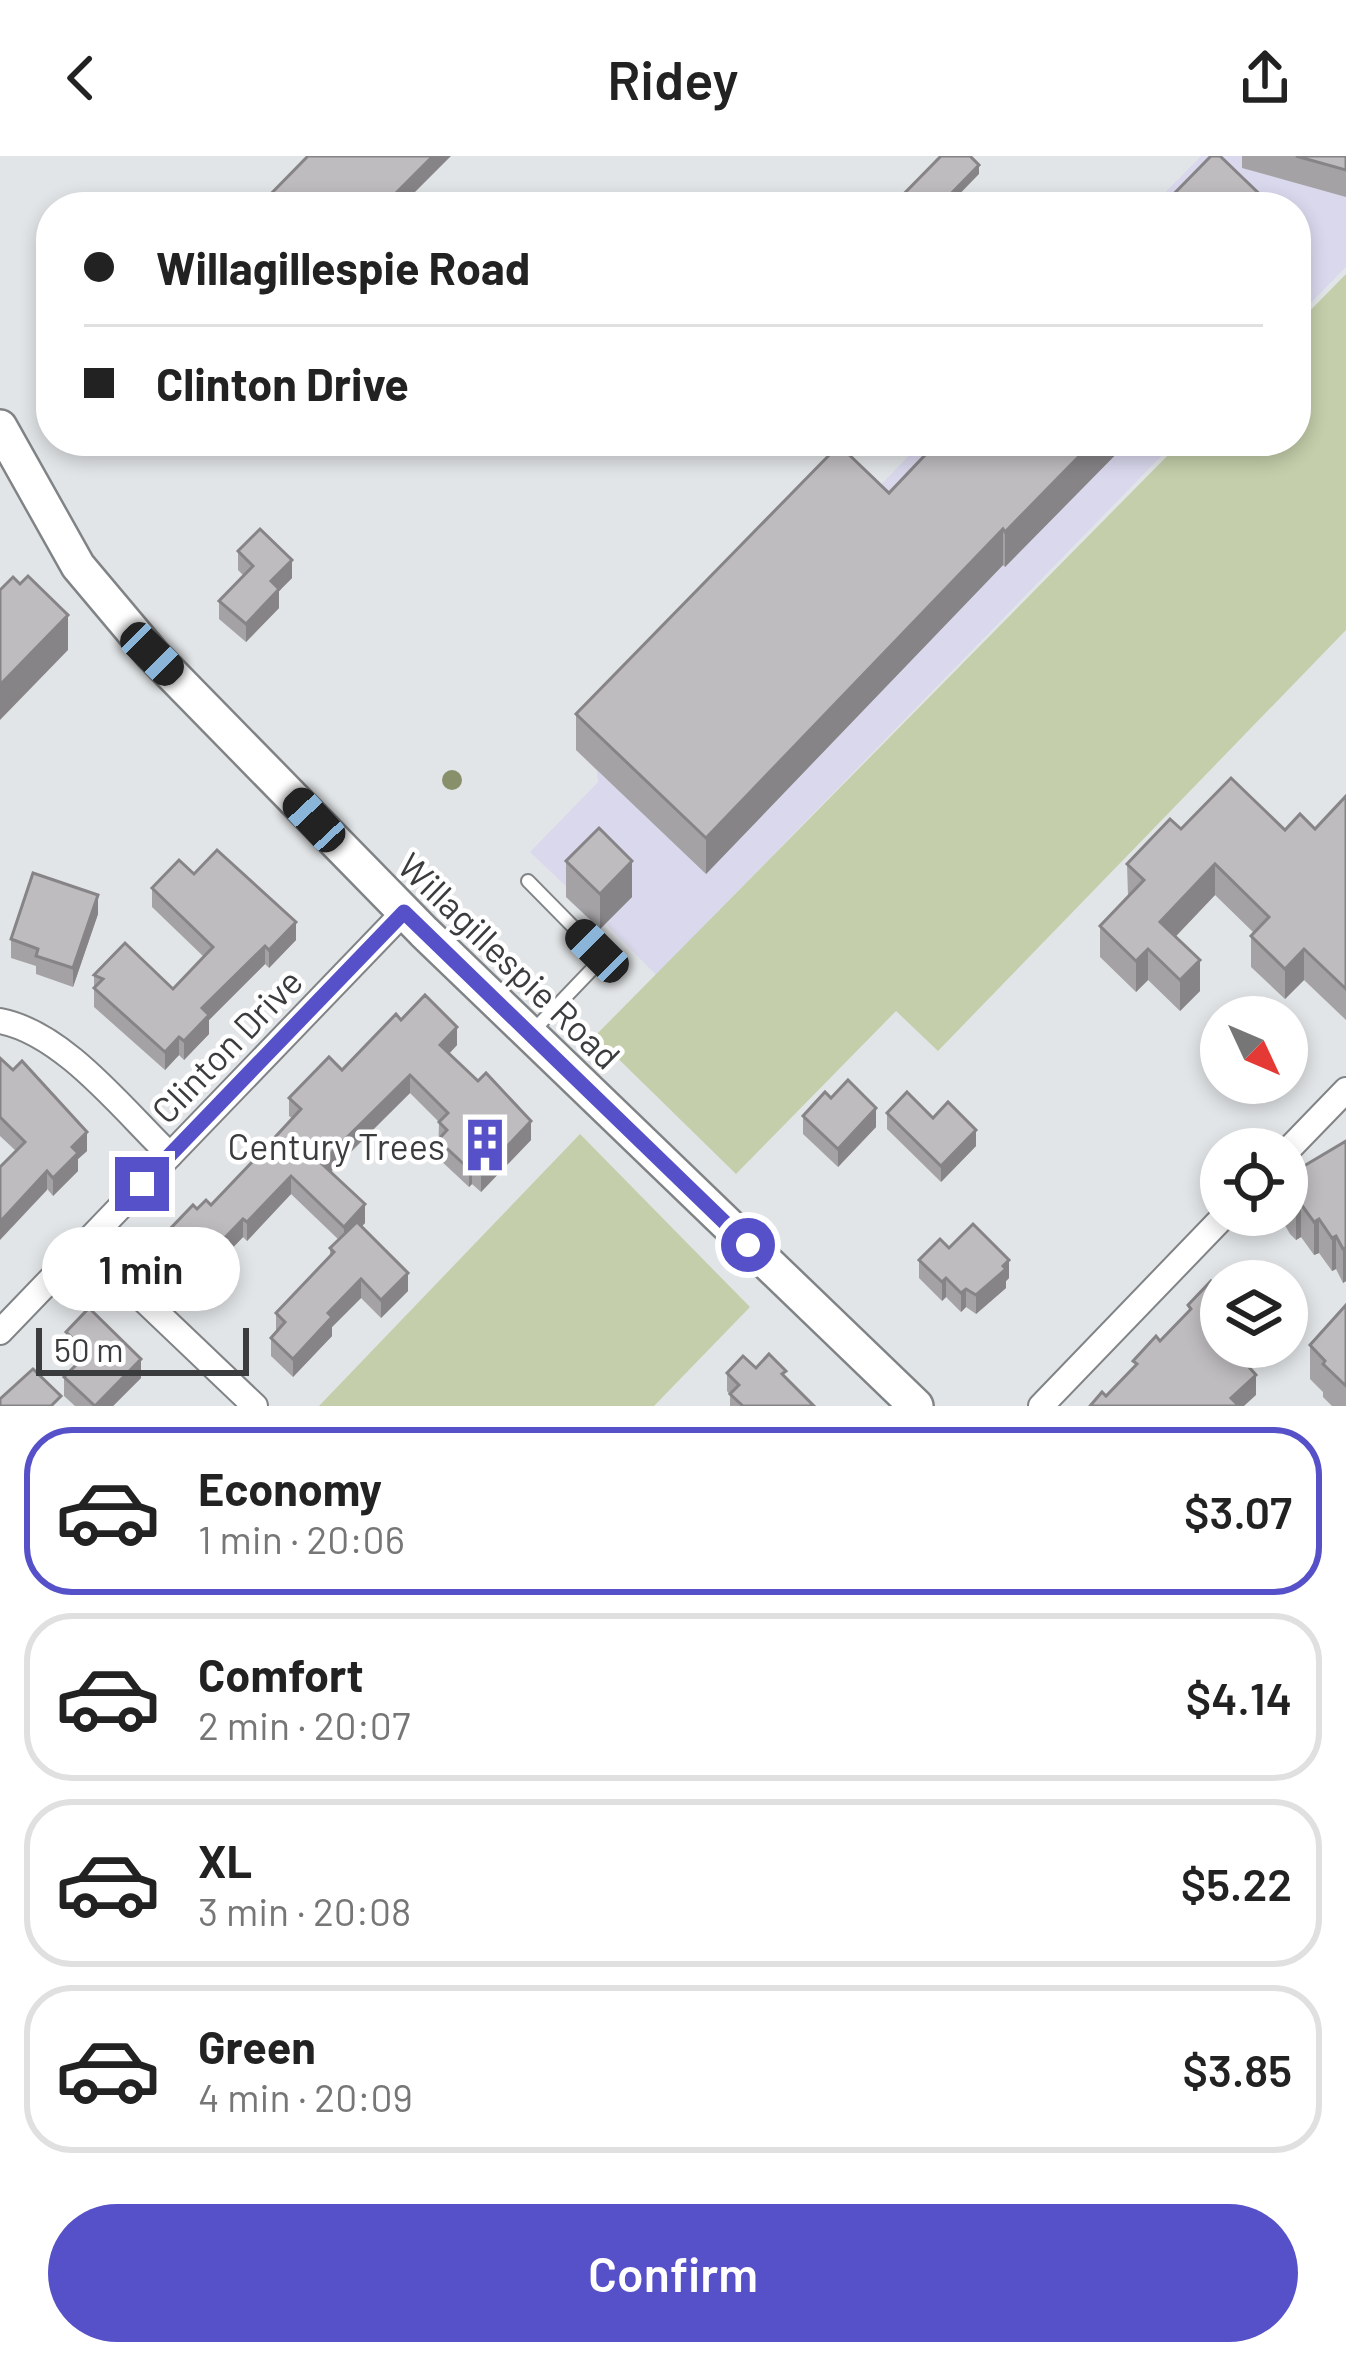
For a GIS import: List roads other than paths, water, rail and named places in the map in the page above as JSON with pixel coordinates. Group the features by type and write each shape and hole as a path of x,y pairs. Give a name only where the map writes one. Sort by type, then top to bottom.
{"main road":[{"name":"Willagillespie Road","path":"0,427 97,592 404,912 916,1406"}],"street":[{"name":"Clinton Drive","path":"0,1332 404,912"},
{"path":"0,1021 20,1025 52,1043 170,1155"},
{"path":"1308,1129 1346,1090"},
{"path":"1041,1406 1205,1236"},
{"path":"86,1244 255,1406"}],"lane":[{"path":"528,881 597,951 598,963 530,1034"}],"place":[{"name":"Century Trees","path":"485,1145"}]}
